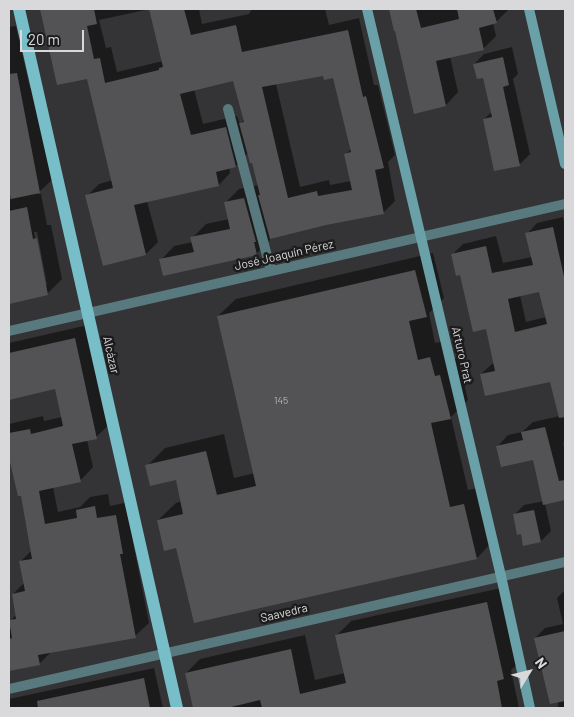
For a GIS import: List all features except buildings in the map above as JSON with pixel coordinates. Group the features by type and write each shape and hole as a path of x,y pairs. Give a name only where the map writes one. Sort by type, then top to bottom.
{"main road":[{"name":"Alcázar","path":"19,9 177,708"},
{"name":"Arturo Prat","path":"367,9 501,576 530,708"},
{"path":"529,9 565,164"}],"street":[{"path":"228,109 271,271"},
{"name":"José Joaquín Pérez","path":"9,331 565,204"},
{"name":"Saavedra","path":"9,689 565,562"}]}
